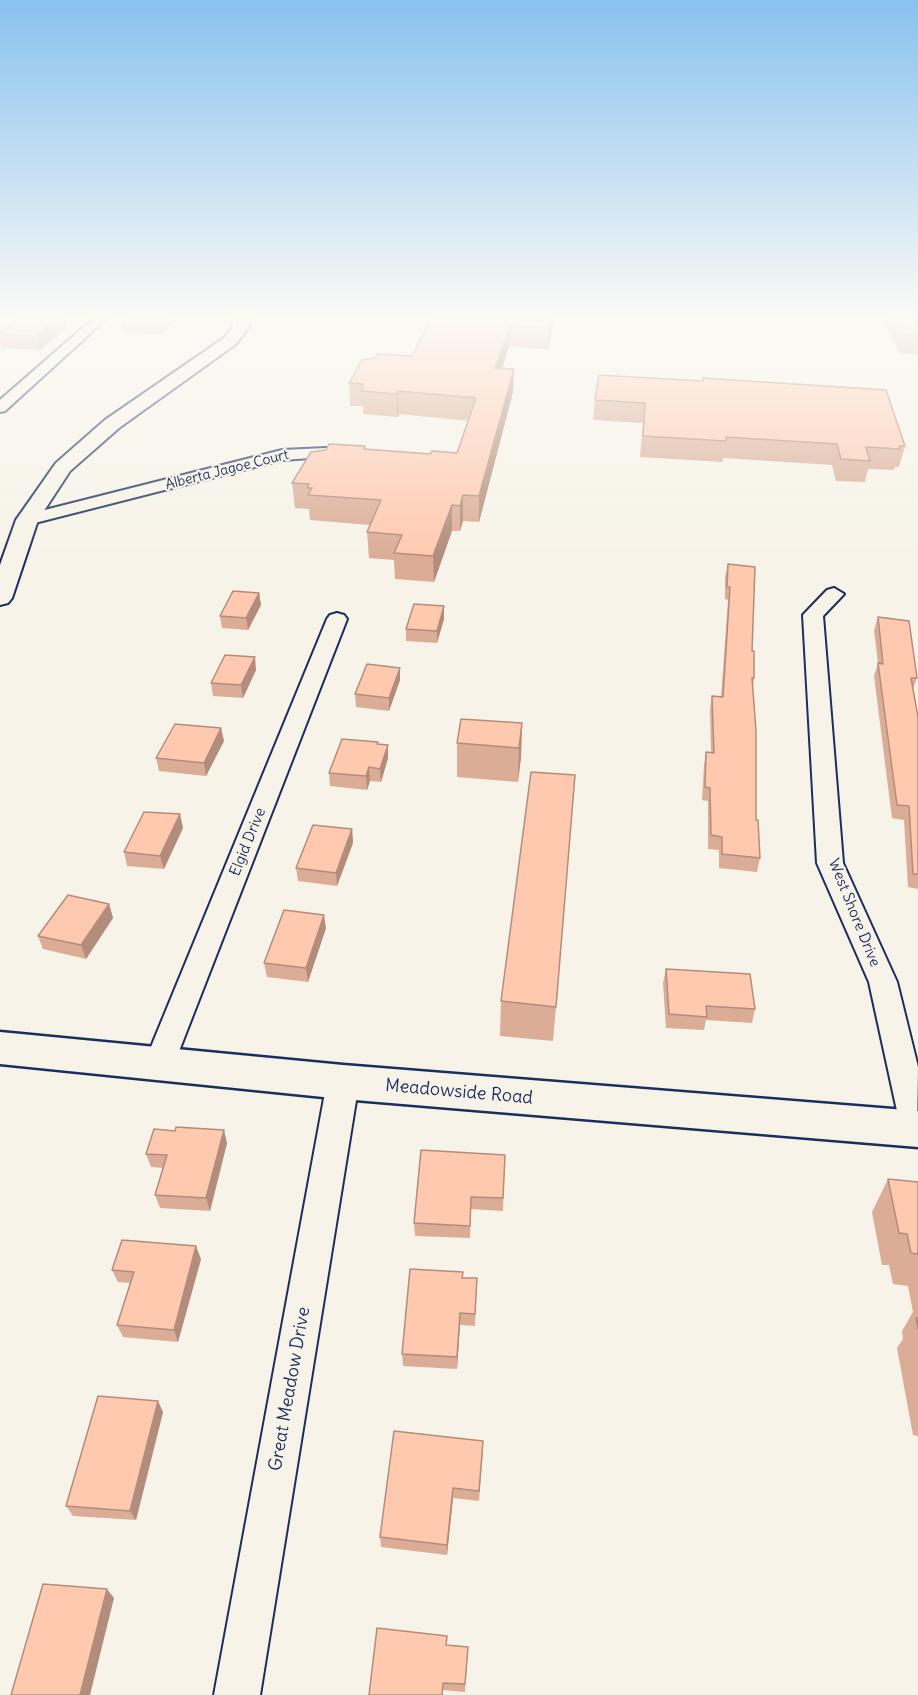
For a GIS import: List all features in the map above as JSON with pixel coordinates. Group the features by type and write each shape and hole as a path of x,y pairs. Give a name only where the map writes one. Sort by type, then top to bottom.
{"main road":[{"name":"Meadowside Road","path":"0,1048 343,1082 918,1129"}],"street":[{"path":"0,598 27,520 58,474 89,442 151,398"},
{"name":"Alberta Jagoe Court","path":"27,520 282,454 327,451 360,453"},
{"name":"West Shore Drive","path":"834,594 813,615 830,863 883,982 918,1129"},
{"name":"Elgid Drive","path":"159,1064 338,619"},
{"name":"Great Meadow Drive","path":"237,1695 343,1082"}],"building":[{"path":"476,398 506,398 479,496 463,495 460,506 452,505 433,556 394,553 402,535 367,532 381,500 308,495 312,488 307,488 309,484 292,483 311,452 326,450 329,444 430,454 432,451 457,453"},
{"path":"595,398 889,398 905,446 899,446 900,449 866,447 870,461 841,459 837,444 726,437 726,441 643,436 645,403 595,400"},
{"path":"728,564 755,567 752,651 754,651 754,678 752,678 756,731 756,820 758,820 760,858 722,854 722,837 711,835 710,788 705,787 706,752 714,753 712,696 723,697 730,587 727,587"},
{"path":"233,591 259,593 246,618 220,616"},
{"path":"414,604 444,606 437,631 406,629"},
{"path":"878,617 909,621 917,678 911,678 918,717 918,874 913,874 909,806 897,805 878,663 883,664"},
{"path":"225,655 255,657 241,685 211,683"},
{"path":"367,664 400,668 389,698 355,694"},
{"path":"461,719 522,723 519,748 457,743"},
{"path":"175,724 221,728 204,763 156,758"},
{"path":"342,739 388,745 380,769 369,767 366,776 329,773"},
{"path":"531,772 575,775 556,1007 501,1001"},
{"path":"144,812 180,814 160,856 124,852"},
{"path":"313,825 352,829 336,873 296,868"},
{"path":"68,895 109,904 81,945 38,936"},
{"path":"284,910 324,915 306,968 264,963"},
{"path":"666,969 750,974 755,1009 706,1006 707,1017 669,1014"},
{"path":"176,1127 224,1130 206,1198 155,1195 167,1155 146,1154 154,1129 175,1131"},
{"path":"421,1150 505,1155 503,1198 471,1197 470,1226 414,1223"},
{"path":"888,1179 918,1182 918,1254 911,1253 907,1234 899,1233"},
{"path":"122,1240 196,1246 174,1330 117,1325 134,1272 112,1270"},
{"path":"410,1269 463,1272 462,1278 477,1278 475,1314 460,1313 457,1357 402,1354"},
{"path":"98,1396 158,1401 130,1511 66,1506"},
{"path":"394,1431 483,1441 479,1491 453,1488 447,1545 380,1537"},
{"path":"43,1584 107,1589 80,1695 11,1695"},
{"path":"377,1628 447,1636 446,1645 468,1647 465,1684 443,1683 442,1695 369,1695"}]}
